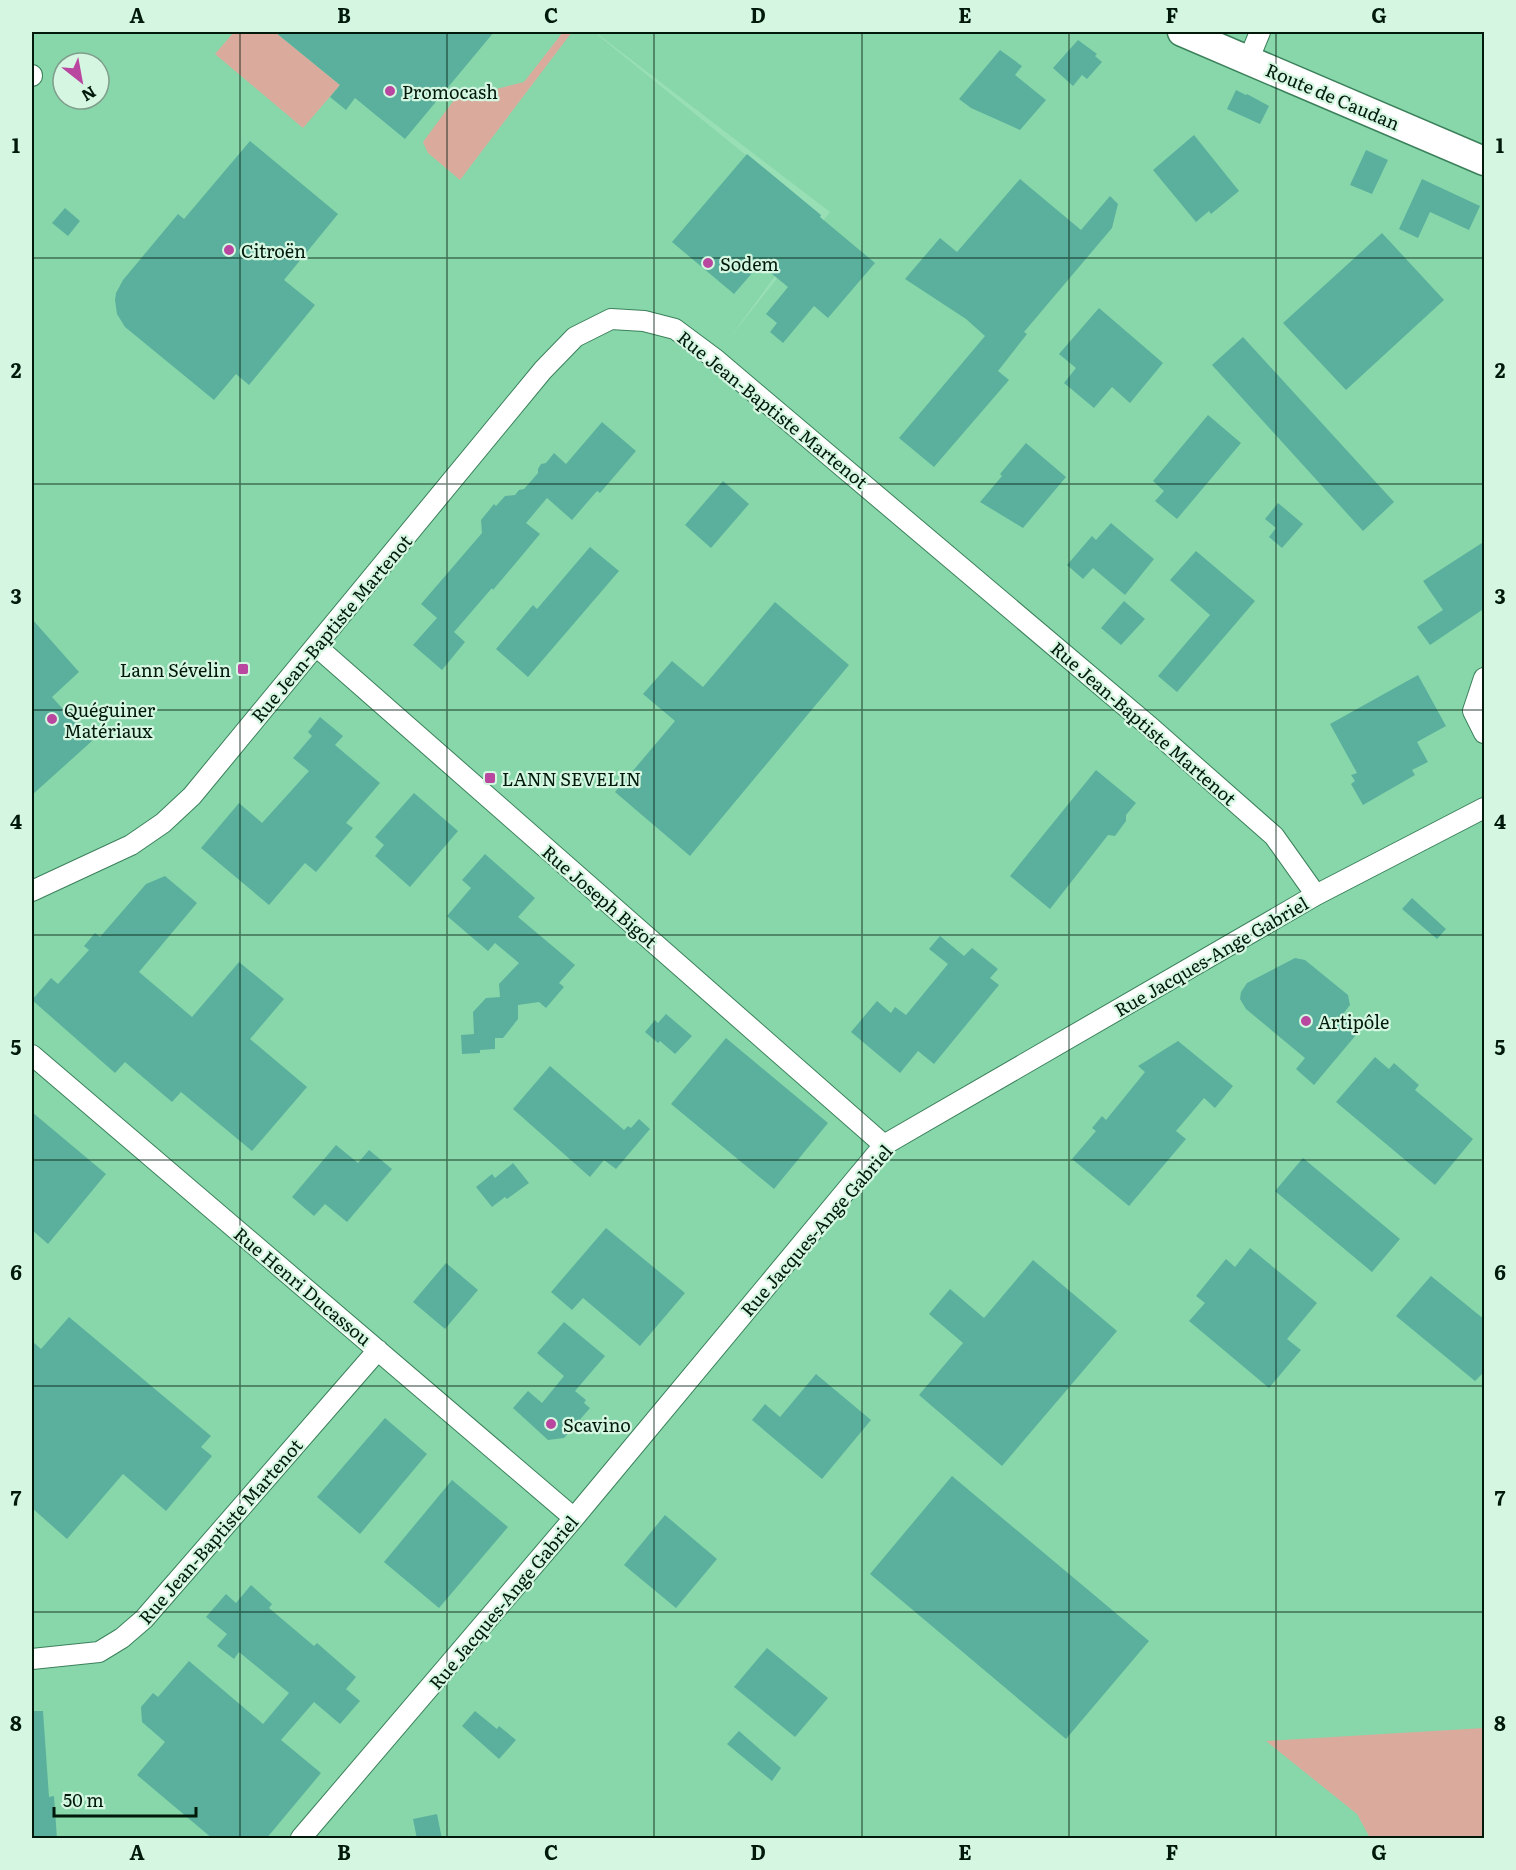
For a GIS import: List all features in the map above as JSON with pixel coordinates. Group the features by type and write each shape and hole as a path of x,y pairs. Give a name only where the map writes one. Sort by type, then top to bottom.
{"street":[{"name":"Route de Caudan","path":"1182,32 1485,161"},
{"path":"1248,61 1260,32"},
{"name":"Rue Jean-Baptiste Martenot","path":"32,891 131,845 163,823 192,796 543,370 575,337 611,319 644,321 675,329 714,358 1122,703 1274,836 1316,895"},
{"name":"Rue Joseph Bigot","path":"316,646 884,1145"},
{"path":"1485,678 1473,711 1485,733"},
{"name":"Rue Jacques-Ange Gabriel","path":"301,1839 574,1518 884,1145 1316,895 1485,808"},
{"name":"Rue Henri Ducassou","path":"32,1055 574,1518"},
{"name":"Rue Jean-Baptiste Martenot","path":"32,1659 99,1652 122,1638 144,1620 378,1350"}],"shaded area":[{"path":"32,32 594,32 820,215 731,336 830,212 595,32 1484,32 1484,1745 1382,1838 32,1838"},
{"path":"234,32 275,32 340,85 303,128 215,54"},
{"path":"563,32 572,32 460,180 428,153 423,142 454,100 524,82"},
{"path":"1484,1728 1484,1838 1370,1838 1357,1814 1266,1741"}],"building":[{"name":"Promocash","path":"275,32 494,32 405,139 355,98 346,110 330,97 340,85"},
{"path":"1078,40 1097,54 1095,56 1102,62 1087,79 1082,75 1073,86 1053,68"},
{"path":"1000,50 1022,66 1015,75 1046,100 1020,130 971,108 959,99"},
{"path":"1236,90 1269,106 1260,124 1227,109"},
{"path":"1194,135 1239,191 1211,214 1209,211 1196,222 1153,170"},
{"name":"Citroën","path":"250,141 338,214 284,280 315,305 249,385 236,374 214,400 125,327 117,314 115,300 123,280 178,214 184,219"},
{"path":"1366,150 1388,160 1372,194 1350,185"},
{"path":"747,154 875,263 828,318 814,306 783,343 770,332 777,323 766,314 788,287 760,264 734,294 672,242"},
{"path":"1020,179 1081,230 1110,196 1118,204 1112,228 1024,332 1027,334 998,371 1009,380 934,467 899,438 985,336 966,319 905,279 940,238 957,252"},
{"path":"1422,179 1480,206 1469,230 1430,212 1418,238 1399,229"},
{"path":"65,208 80,221 68,236 52,223"},
{"path":"1382,233 1444,300 1346,390 1283,323"},
{"path":"1099,308 1163,363 1130,403 1112,387 1094,408 1064,383 1076,368 1059,354"},
{"path":"1243,337 1394,502 1363,531 1212,365"},
{"path":"1208,415 1241,443 1177,519 1155,501 1164,491 1153,481"},
{"path":"602,422 636,451 600,493 597,491 572,520 547,498 526,523 540,534 454,632 465,642 442,670 413,645 437,618 421,604 482,533 481,520 494,504 496,506 505,496 515,495 519,490 524,489 538,473 541,464 546,463 554,453 566,464"},
{"path":"1026,443 1066,477 1023,528 980,502"},
{"path":"723,481 749,504 711,548 685,525"},
{"path":"1278,503 1303,524 1282,548 1269,537 1276,528 1265,519"},
{"path":"1111,523 1154,559 1125,595 1093,568 1083,579 1067,565 1092,536 1096,540"},
{"path":"1485,541 1485,608 1430,645 1417,627 1443,610 1423,581"},
{"path":"590,547 619,571 528,677 496,649 533,605 537,609"},
{"path":"1196,551 1255,601 1177,692 1158,676 1210,615 1170,580"},
{"path":"1124,601 1145,619 1121,645 1101,628"},
{"path":"775,602 849,665 690,856 615,792 675,721 643,694 672,661 703,687"},
{"name":"Quéguiner Matériaux","path":"32,619 79,672 52,697 92,741 32,795"},
{"path":"1418,675 1446,726 1417,742 1428,762 1412,770 1415,775 1363,805 1351,784 1355,781 1351,775 1357,773 1330,724"},
{"path":"320,717 343,736 335,745 380,783 346,823 353,828 316,872 305,863 269,905 201,848 239,803 262,823 309,771 293,758 312,736 308,732"},
{"path":"1096,770 1136,803 1126,815 1126,821 1115,836 1108,835 1050,909 1010,876"},
{"path":"414,793 458,831 410,887 375,856 384,845 375,837"},
{"path":"485,854 535,898 518,917 575,965 559,983 564,987 546,1008 539,1002 518,1005 518,1019 503,1038 495,1038 495,1049 462,1054 461,1035 474,1034 473,1012 486,998 500,997 499,984 519,963 495,943 488,951 447,916 471,888 462,880"},
{"path":"165,876 197,903 139,972 192,1017 239,962 284,999 250,1039 307,1087 252,1151 181,1092 172,1102 125,1062 115,1073 32,1000 51,978 58,984 89,950 84,946 95,933 100,937 146,884"},
{"path":"1412,898 1446,929 1437,939 1402,909"},
{"path":"940,936 964,956 972,948 998,969 990,978 999,985 934,1064 918,1051 900,1073 851,1032 877,1001 891,1013 895,1007 906,1015 948,964 929,949"},
{"name":"Artipôle","path":"1295,958 1305,960 1348,995 1350,1005 1343,1014 1361,1029 1314,1085 1296,1069 1305,1058 1246,1009 1240,999 1241,992 1247,983"},
{"path":"666,1014 692,1036 675,1054 645,1032 655,1020 658,1023"},
{"path":"726,1038 828,1123 774,1189 671,1104"},
{"path":"1178,1041 1233,1086 1215,1108 1204,1098 1176,1131 1186,1139 1129,1206 1072,1159 1096,1131 1092,1128 1102,1116 1106,1120 1145,1072 1138,1066"},
{"path":"1375,1057 1389,1069 1394,1063 1419,1085 1415,1090 1473,1139 1435,1185 1336,1102"},
{"path":"550,1066 624,1130 628,1126 631,1128 639,1119 650,1129 616,1169 604,1160 590,1177 513,1109"},
{"path":"32,1112 106,1174 48,1244 32,1230"},
{"path":"336,1145 358,1163 369,1150 392,1169 347,1222 325,1204 314,1216 292,1197"},
{"path":"1303,1158 1400,1239 1372,1272 1275,1191"},
{"path":"513,1163 529,1183 492,1207 476,1187 492,1174 495,1178"},
{"path":"606,1228 685,1293 640,1346 583,1298 572,1310 551,1292"},
{"path":"1250,1248 1317,1303 1287,1339 1301,1350 1269,1388 1189,1321 1205,1303 1196,1296 1226,1259 1235,1267"},
{"path":"1033,1260 1117,1331 1002,1466 919,1395 963,1343 929,1314 950,1289 984,1318"},
{"path":"446,1263 478,1290 445,1329 413,1302"},
{"path":"1431,1276 1485,1320 1485,1371 1475,1381 1396,1316"},
{"path":"69,1317 211,1436 201,1447 212,1456 166,1511 123,1474 67,1539 32,1508 32,1341 41,1349"},
{"path":"564,1322 605,1356 575,1391 586,1400 584,1403 590,1408 564,1438 548,1440 513,1408 528,1391 542,1403 564,1376 537,1353"},
{"path":"816,1374 871,1420 822,1479 752,1420 765,1404 780,1417"},
{"path":"385,1418 427,1454 360,1534 317,1497"},
{"path":"952,1476 1149,1641 1066,1739 870,1574"},
{"path":"452,1480 508,1527 439,1608 384,1562"},
{"path":"665,1515 717,1559 676,1608 624,1565"},
{"path":"251,1585 272,1604 269,1608 314,1646 317,1643 356,1677 346,1689 360,1701 340,1724 314,1702 281,1740 321,1773 266,1839 213,1839 137,1775 165,1742 142,1722 141,1707 153,1693 158,1697 189,1661 263,1724 289,1693 239,1652 234,1659 217,1646 227,1634 206,1617 226,1594 236,1603"},
{"path":"767,1648 828,1698 795,1737 734,1687"},
{"path":"32,1711 43,1711 49,1797 54,1796 57,1839 32,1839"},
{"path":"475,1711 497,1729 499,1726 516,1740 499,1759 462,1726"},
{"path":"739,1731 781,1768 772,1781 727,1744"},
{"path":"437,1814 442,1839 417,1839 413,1819"}],"place":[{"name":"Promocash","path":"390,91"},
{"name":"Citroën","path":"229,250"},
{"name":"Sodem","path":"708,263"},
{"name":"Lann Sévelin","path":"243,669"},
{"name":"Quéguiner Matériaux","path":"52,719"},
{"name":"LANN SEVELIN","path":"490,778"},
{"name":"Artipôle","path":"1306,1021"},
{"name":"Scavino","path":"551,1424"}]}
